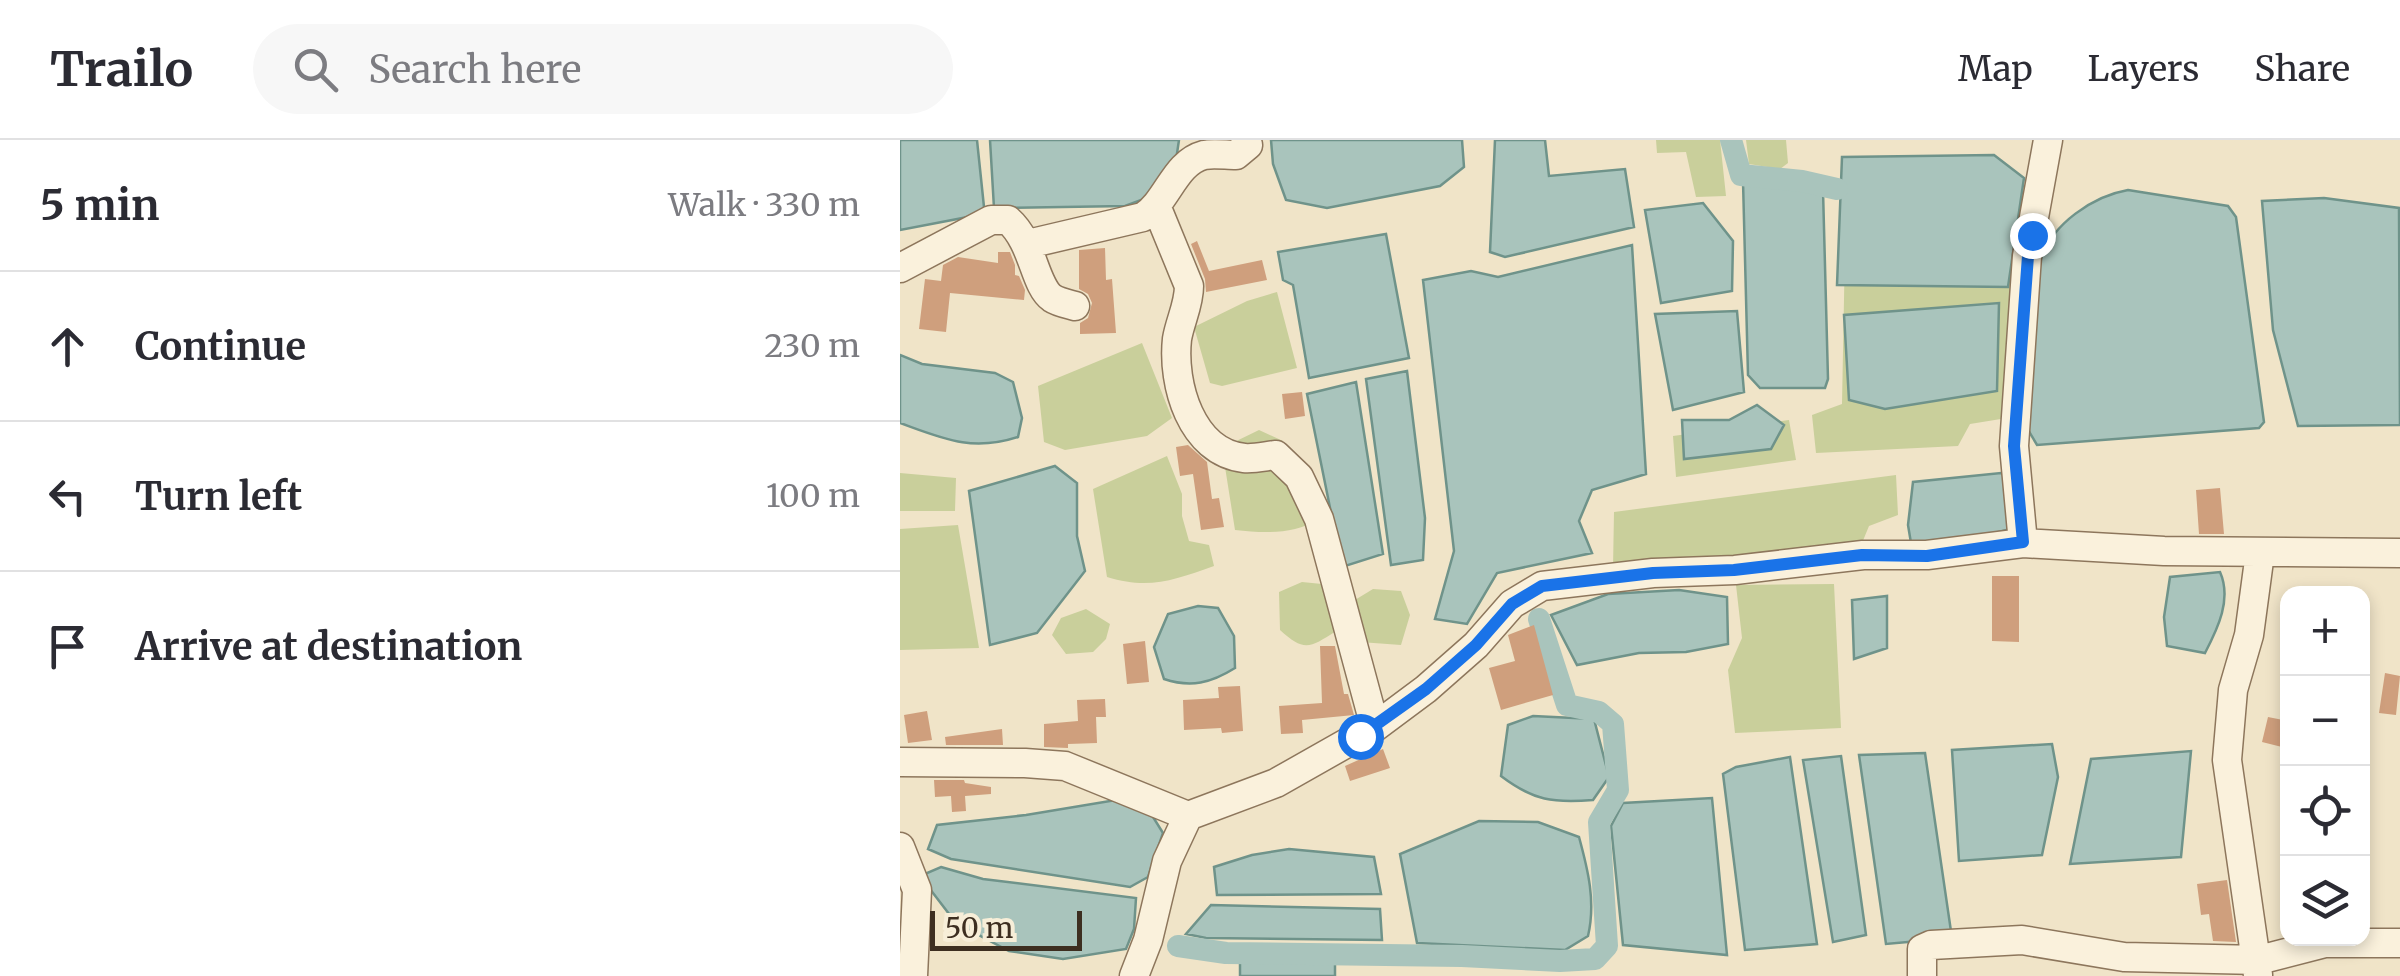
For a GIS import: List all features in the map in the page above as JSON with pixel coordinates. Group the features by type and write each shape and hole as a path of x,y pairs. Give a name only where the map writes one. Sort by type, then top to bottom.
{"street":[{"path":"2023,542 2014,446 2028,256 2048,140"},
{"path":"1028,244 1142,217 1156,208 1181,168 1203,155 1236,155 1248,145"},
{"path":"1156,208 1188,286 1189,300 1177,344 1181,388 1190,416 1204,438 1215,446 1243,458 1276,455 1299,477 1320,520 1375,727"},
{"path":"900,268 991,220 1008,220 1022,232 1042,287 1050,297 1075,306"},
{"path":"900,762 1025,762 1065,766 1188,816 1276,782 1375,727 1476,645 1512,604 1542,586 1862,555 1927,556 2023,542 2260,553 2400,553"},
{"path":"2258,968 2227,760 2233,690 2249,634 2260,553"},
{"path":"1134,976 1148,940 1167,861 1188,816"},
{"path":"900,846 917,890 914,976"},
{"path":"1922,976 1921,957 1926,946 2022,940 2124,957 2258,968 2324,943 2400,943"}],"green space":[{"path":"1656,140 1720,140 1726,196 1696,197 1686,152 1657,153"},
{"path":"1746,140 1786,140 1788,163 1780,169 1749,164"},
{"path":"2010,177 2022,212 2007,418 1970,424 1958,446 1816,453 1812,415 1842,404 1845,247"},
{"path":"1277,292 1297,368 1222,386 1210,383 1194,327 1247,301"},
{"path":"1142,343 1172,418 1147,436 1065,450 1044,442 1038,386"},
{"path":"1789,420 1796,460 1676,477 1673,436"},
{"path":"1259,430 1283,441 1290,466 1319,519 1289,530 1235,530 1222,448"},
{"path":"1167,456 1182,494 1182,516 1189,541 1209,545 1214,566 1149,583 1107,577 1093,489"},
{"path":"900,473 956,478 955,511 900,511"},
{"path":"1896,475 1898,515 1869,526 1862,543 1613,568 1614,512"},
{"path":"958,525 979,648 900,650 900,529"},
{"path":"1302,582 1322,584 1338,604 1336,631 1307,645 1295,642 1280,630 1279,592"},
{"path":"1834,584 1841,728 1735,733 1728,670 1742,638 1736,585"},
{"path":"1373,589 1401,591 1410,615 1401,645 1360,642 1350,603"},
{"path":"1086,609 1110,624 1106,639 1093,652 1066,654 1052,635 1061,618"}],"water":[{"path":"900,140 977,140 984,207 978,215 900,230"},
{"path":"990,140 1179,140 1175,167 1144,199 1125,206 994,208"},
{"path":"1271,140 1462,140 1464,167 1440,186 1327,208 1286,200 1273,164"},
{"path":"1495,140 1545,140 1549,176 1625,169 1634,227 1505,257 1490,252"},
{"path":"1994,155 2024,178 2008,287 1837,285 1842,157"},
{"path":"1743,181 1823,190 1828,379 1825,388 1760,388 1748,375"},
{"path":"2128,190 2228,206 2236,217 2264,422 2259,428 2037,445 2027,428 2031,320 2046,246 2064,223 2088,205"},
{"path":"2324,198 2399,208 2400,425 2298,426 2273,330 2262,201"},
{"path":"1703,203 1733,241 1732,291 1661,303 1645,210"},
{"path":"1386,234 1409,358 1309,378 1293,285 1283,280 1278,252"},
{"path":"1632,245 1646,474 1592,490 1579,521 1592,553 1497,573 1467,624 1435,619 1454,551 1423,280 1471,271 1498,277"},
{"path":"1999,303 1997,391 1885,409 1849,400 1844,315"},
{"path":"1737,311 1744,392 1673,410 1655,314"},
{"path":"900,355 922,364 995,373 1013,382 1022,418 1018,437 972,443 900,423"},
{"path":"1407,371 1425,518 1423,560 1391,565 1366,379"},
{"path":"1356,382 1383,554 1342,567 1307,394"},
{"path":"1757,405 1784,425 1771,449 1684,459 1682,420 1729,420"},
{"path":"1055,466 1077,483 1077,536 1085,571 1037,633 990,645 969,491"},
{"path":"2001,473 2012,482 2015,528 1965,540 1911,543 1908,525 1913,482"},
{"path":"2220,572 2224,603 2205,653 2167,646 2164,617 2170,577"},
{"path":"1679,590 1727,597 1728,644 1686,652 1639,653 1577,665 1551,615 1608,594"},
{"path":"1887,596 1887,648 1854,659 1852,600"},
{"path":"1198,606 1218,608 1234,636 1235,668 1201,682 1164,679 1154,647 1168,614"},
{"path":"1533,716 1594,719 1609,777 1593,800 1544,798 1501,776 1508,725"},
{"path":"2052,744 2058,777 2042,855 1959,861 1952,750"},
{"path":"2191,751 2181,857 2070,864 2091,759"},
{"path":"1925,753 1952,938 1886,944 1859,755"},
{"path":"1841,756 1866,935 1833,942 1803,760"},
{"path":"1790,757 1817,944 1745,950 1723,774 1736,767"},
{"path":"1712,798 1727,955 1623,945 1611,826 1623,803"},
{"path":"1122,799 1145,804 1163,833 1148,877 1130,887 951,859 928,849 937,825"},
{"path":"1479,821 1538,822 1579,837 1591,898 1588,936 1565,950 1417,943 1400,854"},
{"path":"1289,849 1374,857 1381,894 1217,895 1214,867"},
{"path":"941,867 983,879 1136,898 1134,929 1126,949 1063,959 1009,951 956,923 920,876"},
{"path":"1211,905 1380,909 1382,940 1206,938 1186,934"},
{"path":"1240,962 1335,963 1335,976 1240,976"}],"building":[{"path":"1197,241 1209,271 1262,260 1267,280 1206,292 1191,244"},
{"path":"1105,248 1106,280 1112,279 1116,333 1080,334 1080,323 1088,318 1092,303 1088,294 1079,289 1079,250"},
{"path":"998,252 1010,252 1015,275 1025,290 1024,300 950,293 946,332 919,329 925,279 941,281 943,265 958,257 998,263"},
{"path":"1302,392 1305,416 1285,419 1282,394"},
{"path":"1188,445 1207,462 1212,499 1219,498 1224,527 1201,530 1193,474 1180,476 1176,447"},
{"path":"2220,488 2224,534 2199,534 2196,490"},
{"path":"1992,576 2019,576 2019,642 1992,641"},
{"path":"1534,625 1553,695 1501,710 1489,668 1515,661 1508,635"},
{"path":"1145,641 1149,682 1127,684 1123,644"},
{"path":"1320,646 1335,646 1344,694 1348,694 1354,715 1302,720 1303,733 1281,734 1279,706 1322,703"},
{"path":"2385,673 2400,676 2396,715 2379,713"},
{"path":"1240,686 1243,731 1184,730 1183,700 1219,698 1218,687"},
{"path":"1105,699 1106,717 1096,717 1097,743 1044,747 1044,724 1078,721 1077,700"},
{"path":"927,711 932,740 908,743 904,715"},
{"path":"2268,717 2280,719 2280,746 2262,742"},
{"path":"1002,729 1003,745 946,745 945,737"},
{"path":"1383,749 1390,768 1350,781 1345,766"},
{"path":"934,780 964,780 991,787 991,794 965,796 966,811 952,812 951,796 935,797"},
{"path":"2227,880 2236,942 2213,941 2209,914 2201,915 2197,884"}],"waterway":[{"path":"1731,140 1741,175 1837,189"},
{"path":"1178,946 1226,953 1595,959 1607,946 1599,822 1618,790 1613,724 1599,712 1567,705 1539,619"}],"route":[{"path":"1360,736 1426,689 1476,645 1512,604 1542,586 1862,555 1927,556 2023,542 2014,446 2032,235"}]}
